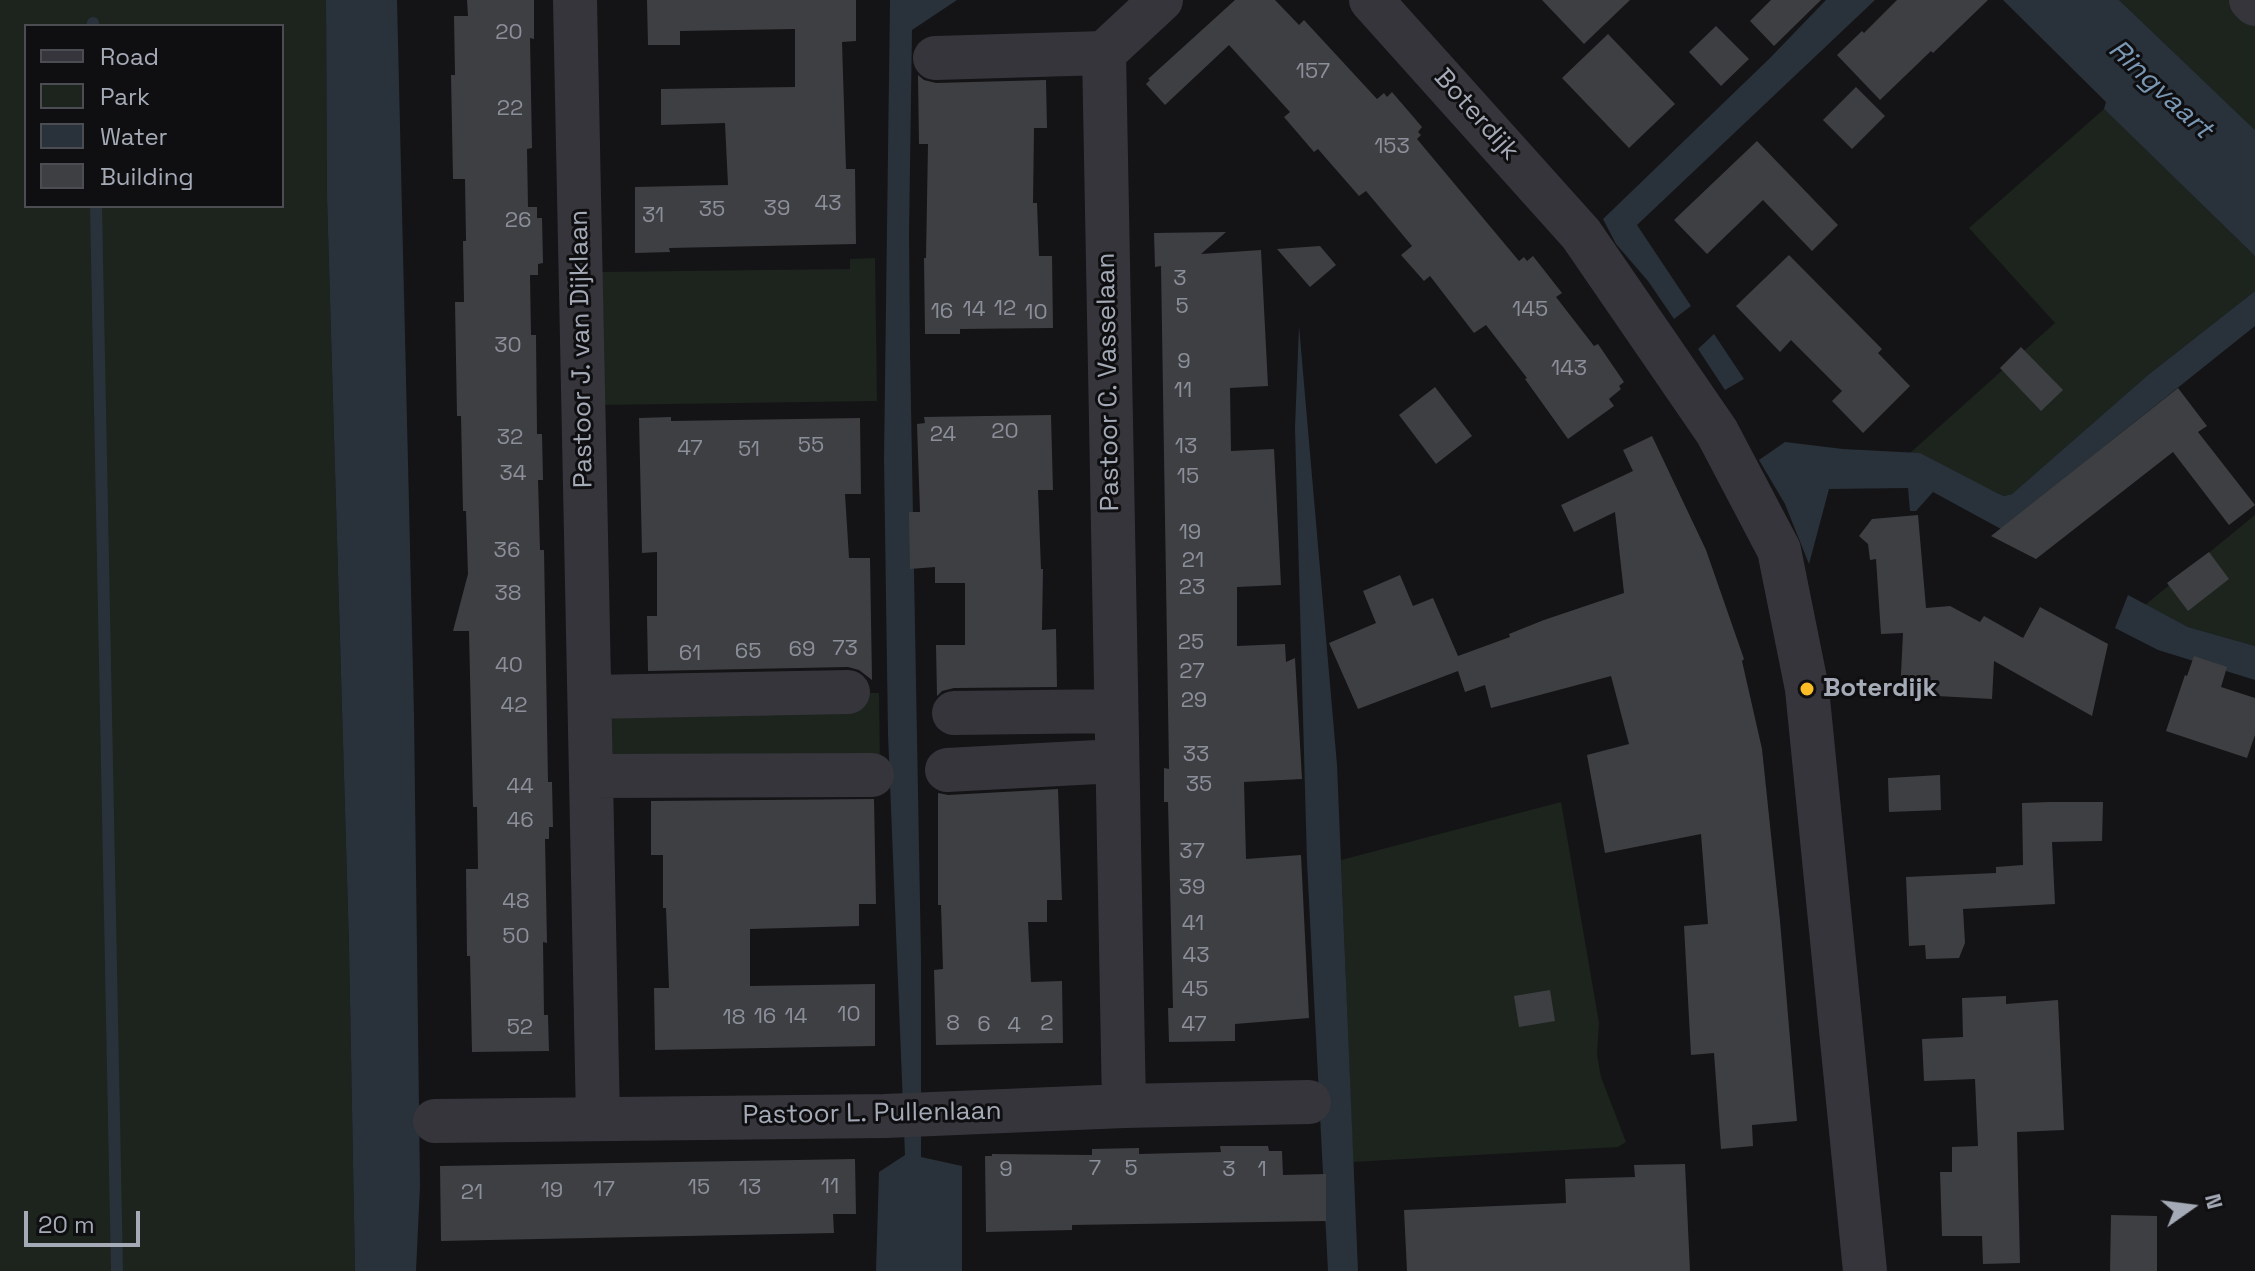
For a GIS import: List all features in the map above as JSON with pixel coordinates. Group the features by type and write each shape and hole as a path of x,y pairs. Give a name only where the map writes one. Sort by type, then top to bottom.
{"street":[{"name":"Pastoor J. van Dijklaan","path":"575,0 598,1119"},
{"path":"935,58 1104,53 1161,0"},
{"name":"Boterdijk","path":"1371,0 1581,234 1717,432 1779,550 1807,689 1865,1271"},
{"name":"Pastoor C. Vasselaan","path":"1104,53 1124,1106"},
{"path":"590,697 848,692"},
{"path":"954,713 1115,711"},
{"path":"947,770 1116,761"},
{"path":"591,776 872,775"},
{"name":"Pastoor L. Pullenlaan","path":"435,1121 885,1116 1309,1102"}],"green space":[{"path":"0,0 326,0 327,197 349,946 355,1271 0,1271"},
{"path":"2119,0 2232,0 2255,22 2255,130"},
{"path":"2104,109 2255,256 2255,291 2148,375 2012,494 2004,496 1910,453 2055,323 1969,228"},
{"path":"875,258 877,401 601,405 599,272 850,269 850,259"},
{"path":"2255,515 2255,646 2188,627 2145,605"},
{"path":"879,693 880,769 603,771 603,707"},
{"path":"1561,802 1599,1023 1597,1055 1601,1077 1626,1142 1618,1147 1353,1162 1341,860"}],"water":[{"path":"326,0 397,0 414,716 420,1186 416,1271 355,1271 349,946 327,197"},
{"path":"890,0 957,0 912,30 909,234 921,958 921,1157 962,1166 962,1271 876,1271 879,1172 905,1155 888,734 884,459"},
{"path":"1826,0 1875,0 1637,225 1691,306 1674,319 1648,281 1616,244 1603,219"},
{"name":"Ringvaart","path":"2003,0 2119,0 2255,130 2255,256 2104,109 2106,102"},
{"path":"2255,291 2255,326 2001,529 1933,492 1916,511 1910,511 1908,488 1829,489 1809,564 1785,504 1759,460 1785,442 1920,453 1997,493 2004,496 2012,494 2148,375"},
{"path":"1299,326 1337,765 1358,1271 1328,1271 1307,862 1295,428"},
{"path":"1714,334 1744,379 1725,390 1698,349"},
{"path":"2128,595 2188,627 2255,646 2255,680 2158,650 2115,628"}],"building":[{"path":"467,0 534,0 534,39 530,38 532,148 527,149 528,207 537,207 537,218 542,218 543,263 538,264 538,275 530,275 531,335 536,335 537,434 542,434 543,480 538,480 540,550 544,550 548,782 552,782 553,827 549,827 549,839 545,839 547,943 543,942 544,1015 548,1015 549,1051 472,1052 466,869 478,869 477,807 473,807 469,631 453,631 468,574 461,416 457,416 455,302 464,302 465,179 453,179 451,75 455,75 454,16 468,16"},
{"path":"647,0 856,0 856,41 842,42 846,169 855,169 856,244 669,248 670,252 635,253 635,187 728,185 725,123 661,125 661,89 795,87 795,29 680,31 680,45 648,45"},
{"path":"1235,0 1275,0 1299,25 1304,20 1377,99 1384,93 1387,97 1392,92 1422,127 1417,139 1519,261 1524,257 1527,261 1533,256 1562,293 1556,297 1594,346 1598,344 1624,382 1609,399 1614,406 1568,439 1486,325 1474,333 1430,276 1424,281 1401,255 1412,246 1366,191 1359,196 1318,149 1314,152 1284,117 1290,112 1229,45 1165,105 1146,84 1148,79"},
{"path":"1542,0 1630,0 1584,44"},
{"path":"1771,0 1821,0 1774,46 1750,21"},
{"path":"1897,0 1988,0 1880,100 1837,55"},
{"path":"1716,26 1749,59 1721,86 1689,52"},
{"path":"1608,34 1675,104 1629,148 1562,78"},
{"path":"918,75 936,83 1046,80 1047,128 1034,128 1033,203 1037,203 1039,256 1052,256 1053,328 960,329 960,334 925,334 928,144 919,144"},
{"path":"1856,87 1885,116 1852,149 1823,120"},
{"path":"1757,141 1838,225 1812,251 1763,200 1707,254 1674,220"},
{"path":"1226,232 1201,254 1261,250 1268,386 1230,388 1231,451 1274,449 1281,585 1237,587 1237,646 1285,644 1286,662 1295,658 1302,779 1244,782 1246,859 1301,855 1309,1018 1235,1024 1235,1041 1169,1042 1168,1008 1173,1008 1168,802 1164,802 1164,768 1169,769 1161,266 1155,267 1154,233"},
{"path":"1320,246 1336,265 1310,287 1277,249"},
{"path":"1789,255 1882,349 1878,353 1910,386 1863,433 1832,401 1842,391 1791,340 1780,352 1736,306"},
{"path":"2021,347 2063,390 2041,411 2000,368"},
{"path":"1435,387 1472,436 1436,464 1399,415"},
{"path":"2178,388 2207,426 2198,432 2255,505 2229,525 2173,452 2036,559 1991,536"},
{"path":"1051,415 1053,490 1038,490 1043,569 1042,630 1056,629 1057,687 954,688 937,696 936,645 965,645 965,583 935,583 935,567 910,569 909,512 920,512 917,424 925,423 924,417"},
{"path":"671,417 671,421 860,418 861,494 845,494 849,558 870,558 872,680 859,670 848,667 648,671 647,616 657,616 657,552 642,553 639,418"},
{"path":"1652,436 1706,550 1744,659 1762,749 1797,1121 1752,1125 1753,1146 1721,1149 1714,1053 1691,1055 1684,926 1708,924 1701,834 1605,853 1587,755 1629,744 1611,676 1491,708 1485,685 1465,692 1458,671 1358,709 1329,643 1376,623 1363,591 1400,575 1413,606 1433,598 1458,656 1510,637 1509,634 1544,620 1624,593 1615,512 1574,532 1561,505 1633,471 1623,450"},
{"path":"1918,515 1926,608 1950,606 1980,622 1984,616 2023,638 2040,607 2108,644 2092,716 1994,661 1992,699 1900,694 1903,633 1881,634 1876,559 1870,560 1868,544 1859,536 1872,519"},
{"path":"2209,552 2229,579 2188,611 2167,583"},
{"path":"2194,656 2227,667 2221,687 2255,698 2255,735 2247,758 2166,731"},
{"path":"1940,775 1941,810 1889,812 1888,778"},
{"path":"1058,789 1062,900 1047,900 1047,922 1028,922 1031,982 1062,981 1063,1043 936,1045 934,970 943,969 941,905 938,905 938,793"},
{"path":"874,799 876,904 859,904 859,926 750,929 750,986 875,984 875,1046 655,1050 654,988 669,988 663,855 651,855 651,801"},
{"path":"2103,802 2102,841 2052,842 2055,904 1963,909 1965,943 1959,958 1926,959 1925,945 1909,946 1906,877 1996,873 1996,867 2023,865 2022,803"},
{"path":"1550,990 1555,1021 1519,1027 1514,996"},
{"path":"2006,996 2006,1004 2058,1000 2064,1130 2017,1132 2020,1263 1983,1264 1982,1236 1942,1236 1940,1172 1952,1172 1952,1147 1978,1146 1975,1079 1924,1081 1922,1039 1963,1037 1962,998"},
{"path":"1220,1146 1268,1146 1269,1151 1282,1151 1283,1175 1326,1174 1326,1221 1072,1225 1072,1230 986,1232 985,1156 1092,1155 1092,1149 1139,1148 1139,1154 1221,1152"},
{"path":"855,1159 856,1214 833,1214 834,1233 441,1241 440,1166"},
{"path":"1685,1164 1690,1271 1407,1271 1404,1210 1566,1203 1565,1179 1635,1177 1634,1165"},
{"path":"2111,1215 2157,1216 2157,1271 2110,1271"}],"waterway":[{"path":"96,208 117,1271"}],"place":[{"name":"Boterdijk","path":"1807,689"}]}
